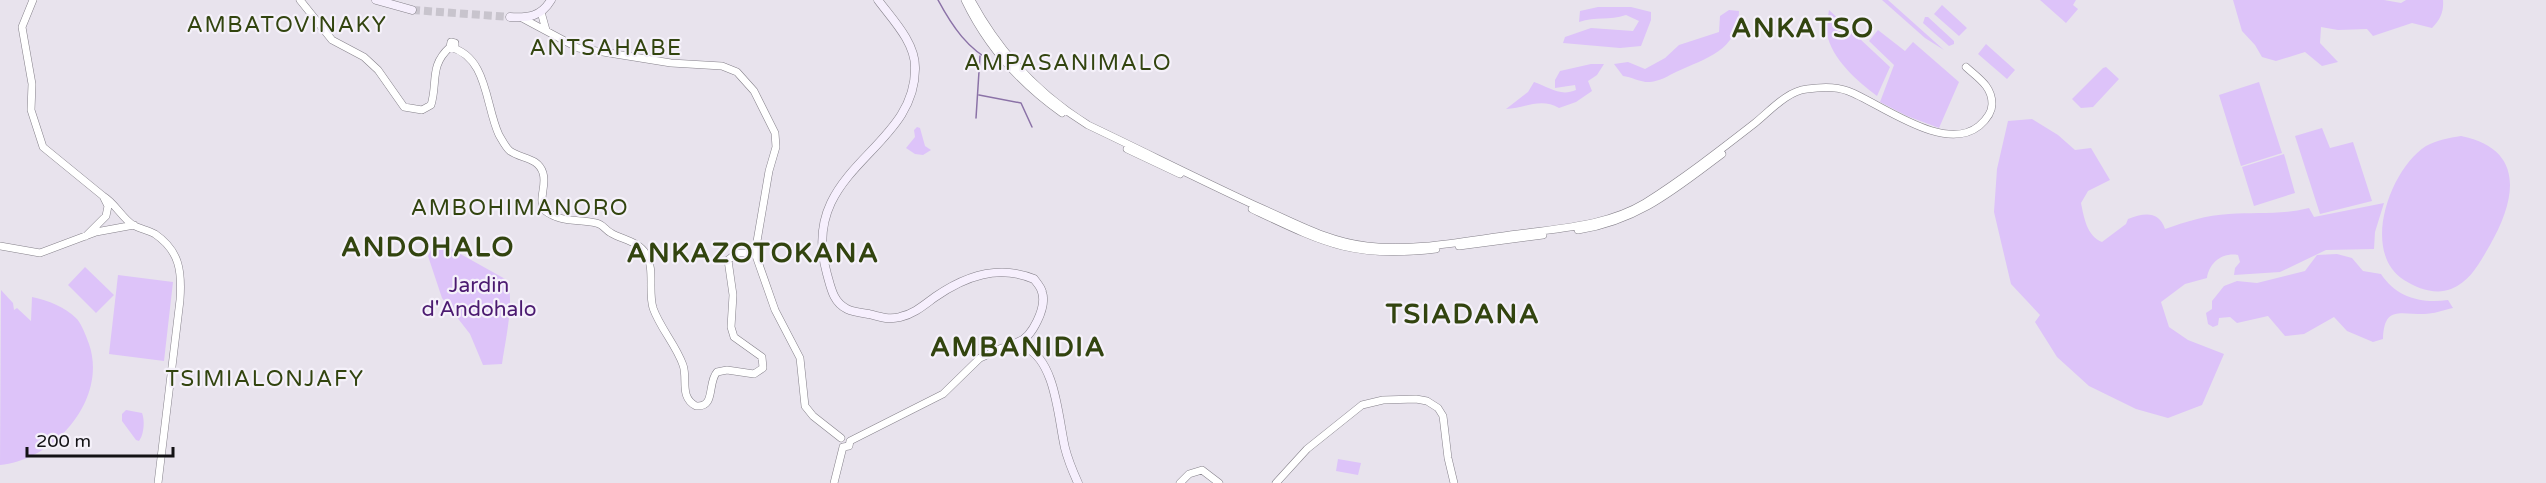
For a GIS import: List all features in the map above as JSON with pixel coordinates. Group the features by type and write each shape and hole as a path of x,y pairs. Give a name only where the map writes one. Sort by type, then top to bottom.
{"main road":[{"path":"377,0 412,10"},
{"path":"396,0 403,8"},
{"path":"510,17 522,18 538,14 551,0"},
{"path":"878,0 914,54 914,83 904,112 838,188 828,208 823,228 822,246 831,291 837,301 848,309 889,319 916,311 970,276 992,273 1029,277 1040,287 1043,298 1032,330 1022,345 1039,356 1051,380 1066,450 1078,483"}],"street":[{"path":"33,0 22,27 32,88 31,110 43,147 103,196 134,225 154,234 177,256 181,273 177,329 158,483"},
{"path":"300,0 333,40 364,57 378,70 404,107 412,110 422,110 430,105 434,94 434,71 438,60 452,47 475,64 481,75 499,135 508,150 537,163 542,170 544,210 550,215 570,221 599,224 611,233 626,238 645,253 650,269 653,307 682,364 688,399 698,407 709,401 710,384 717,372 727,370 754,374 763,368 762,357 734,337 731,327 733,305 728,260 737,253 755,253"},
{"path":"965,0 995,50 1019,77 1046,101 1085,128 1312,237 1345,248 1368,252 1411,252 1609,225 1636,214 1669,194 1804,89"},
{"path":"971,0 1000,47 1023,74 1080,120 1322,236 1369,246 1431,244 1607,220 1635,209 1668,188 1792,93 1804,89 1829,87 1845,90 1895,117 1924,128 1945,132 1964,132 1980,125 1991,111 1992,102 1986,85 1966,67"},
{"path":"538,14 548,31"},
{"path":"522,18 578,48 671,63 713,65 737,72 743,77 762,105 775,134 776,147 769,171 755,253 775,310 800,358 805,406 813,416 841,438 847,438 850,441"},
{"path":"86,236 106,216 108,206 103,196"},
{"path":"0,246 40,253 109,229 134,225"},
{"path":"843,447 849,446 850,441 943,394 980,358 1002,348 1022,345"},
{"path":"1276,483 1307,449 1362,405 1383,400 1416,399 1433,404 1443,416 1454,483"},
{"path":"834,483 843,447 840,444 841,438"},
{"path":"1180,483 1189,474 1202,470 1219,483"}],"green space":[{"path":"1882,0 1888,0 1944,50 1925,38"},
{"path":"2040,0 2076,0 2073,5 2078,9 2066,23"},
{"path":"2233,0 2384,0 2401,3 2406,0 2443,0 2443,8 2441,16 2432,28 2412,23 2373,36 2367,29 2338,30 2321,27 2320,43 2338,62 2322,66 2305,52 2276,61 2262,57 2242,31"},
{"path":"1942,5 1967,28 1959,36 1934,14"},
{"path":"1598,7 1631,7 1651,12 1651,20 1641,46 1620,48 1563,43 1565,37 1591,28 1633,31 1639,21 1626,15 1579,22 1580,11"},
{"path":"1729,10 1739,11 1733,35 1727,44 1709,57 1661,79 1647,82 1623,76 1614,64 1628,62 1645,69 1665,58 1679,45 1719,32 1720,16"},
{"path":"1829,10 1890,67 1877,96 1861,84 1834,52 1827,34"},
{"path":"1925,17 1928,17 1954,41 1954,44 1949,46 1923,23"},
{"path":"1878,30 1905,51 1913,42 1959,82 1939,128 1907,116 1880,102 1894,65 1869,41"},
{"path":"1986,44 2015,70 2007,79 1978,54"},
{"path":"1591,64 1604,64 1597,75 1588,81 1592,91 1576,102 1559,108 1539,103 1506,109 1528,92 1534,82 1560,92 1576,90 1575,85 1555,88 1555,80 1560,71"},
{"path":"2106,67 2119,79 2093,107 2081,108 2072,99"},
{"path":"2259,82 2282,153 2241,166 2219,95"},
{"path":"2032,119 2058,135 2075,150 2091,148 2110,180 2088,191 2081,203 2090,231 2102,242 2126,224 2128,219 2139,215 2155,216 2165,229 2196,219 2221,215 2309,208 2314,217 2384,203 2375,232 2374,249 2326,250 2280,272 2234,275 2235,268 2240,262 2238,255 2227,255 2217,260 2210,268 2207,278 2185,284 2161,302 2169,327 2188,340 2224,354 2202,405 2168,418 2136,409 2089,386 2057,357 2035,322 2040,315 2011,284 1994,212 1997,169 2008,121"},
{"path":"917,127 920,128 925,146 931,150 923,155 915,154 906,148 915,137 914,130"},
{"path":"2322,128 2330,148 2353,142 2372,201 2320,214 2295,136"},
{"path":"2461,136 2482,143 2497,152 2506,164 2510,179 2506,211 2482,258 2464,281 2445,291 2427,290 2404,280 2391,267 2384,250 2382,231 2385,211 2401,173 2413,157 2430,144"},
{"path":"2284,154 2295,193 2254,206 2242,167"},
{"name":"Jardin d'Andohalo","path":"439,242 507,280 510,310 502,364 483,365 470,334 442,298 428,256 434,244"},
{"path":"2337,254 2352,258 2363,271 2381,274 2394,288 2410,297 2428,301 2448,300 2453,308 2427,314 2394,314 2386,321 2383,339 2373,342 2347,331 2334,317 2304,334 2285,336 2268,316 2237,323 2230,317 2219,318 2218,325 2213,327 2208,324 2206,313 2212,309 2212,301 2224,286 2237,281 2257,283 2305,271 2317,255"},
{"path":"85,267 114,295 96,313 68,285"},
{"path":"118,275 173,282 164,361 109,354"},
{"path":"1,290 13,303 14,310 17,308 31,321 32,297 56,305 72,314 79,321 85,334 93,365 91,385 84,405 72,423 40,452 20,461 0,465"},
{"path":"126,410 142,413 144,427 139,441 122,421 122,414"},
{"path":"1338,459 1361,463 1358,475 1336,471"}],"waterway":[{"path":"938,0 949,19 969,44 985,58 995,63"},
{"path":"976,118 980,56"},
{"path":"979,95 1021,103 1032,127"}],"tunnel":[{"path":"412,10 510,17"}],"district":[{"name":"AMBATOVINAKY","path":"287,25"},
{"name":"ANKATSO","path":"1803,28"},
{"name":"ANTSAHABE","path":"606,48"},
{"name":"AMPASANIMALO","path":"1068,63"},
{"name":"AMBOHIMANORO","path":"520,208"},
{"name":"ANDOHALO","path":"428,247"},
{"name":"ANKAZOTOKANA","path":"753,253"},
{"name":"TSIADANA","path":"1463,314"},
{"name":"AMBANIDIA","path":"1018,347"},
{"name":"TSIMIALONJAFY","path":"265,379"}]}
